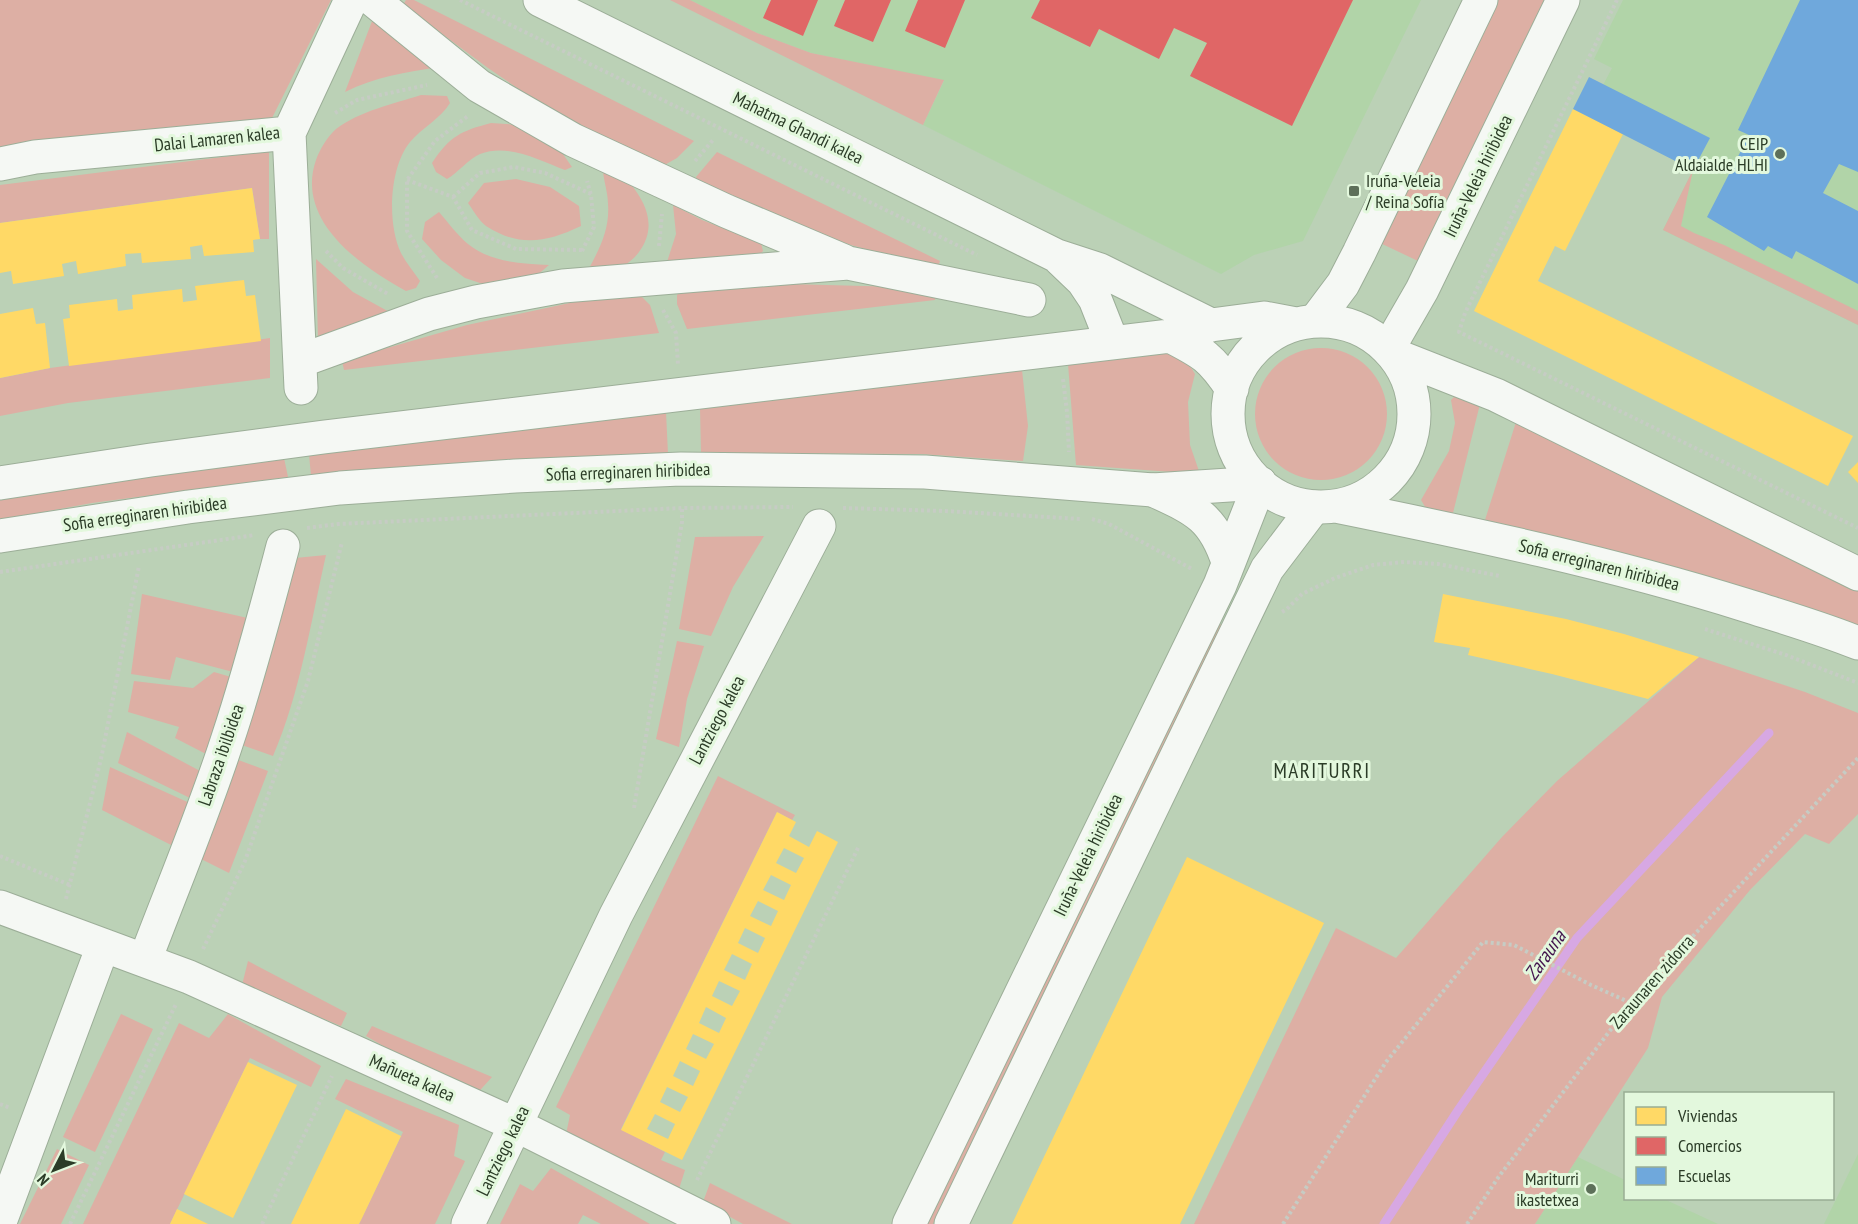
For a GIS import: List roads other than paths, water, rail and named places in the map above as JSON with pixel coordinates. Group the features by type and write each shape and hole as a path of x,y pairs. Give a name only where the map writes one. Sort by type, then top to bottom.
{"street":[{"name":"Dalai Lamaren kalea","path":"0,164 35,157 288,133 351,0"},
{"path":"373,0 479,86 573,140 658,180 848,263 1029,300"},
{"name":"Mahatma Ghandi kalea","path":"540,0 1056,256 1100,270 1211,325"},
{"path":"1390,351 1409,382 1414,415 1408,447 1392,476 1366,496 1324,506 1285,500 1260,483 1243,464 1232,440 1228,414 1232,388 1241,367 1256,347 1274,333 1306,322 1343,284 1481,0"},
{"name":"Iruña-Veleia hiribidea","path":"1390,351 1563,0"},
{"path":"288,133 300,374 429,314 476,302 563,285 848,263"},
{"name":"Mahatma Ghandi kalea","path":"1056,256 1083,281 1095,299 1112,342"},
{"path":"0,483 324,437 1170,336 1211,325 1264,318 1342,323 1367,333 1390,351 1496,395 1858,574"},
{"path":"1170,336 1201,352 1217,366 1232,388"},
{"name":"Sofia erreginaren hiribidea","path":"0,536 188,507 340,488 515,476 681,470 925,472 1153,490 1260,483"},
{"name":"Iruña-Veleia hiribidea","path":"909,1224 1224,574 1260,483"},
{"path":"1153,490 1187,506 1202,516 1221,541 1224,574"},
{"name":"Iruña-Veleia hiribidea","path":"951,1224 1267,569 1324,506"},
{"name":"Sofia erreginaren hiribidea","path":"1324,506 1460,531 1600,563 1689,587 1858,643"},
{"name":"Lantziego kalea","path":"468,1224 616,915 818,514"},
{"name":"Labraza ibilbidea","path":"145,960 228,740 254,656 283,536"},
{"name":"Mañueta kalea","path":"0,907 189,977 516,1125 714,1224"},
{"path":"0,1222 104,946"}],"waterway":[{"name":"Zarauna","path":"1384,1224 1459,1109 1577,938 1769,733"}],"place":[{"name":"CEIP Aldaialde HLHI","path":"1780,154"},
{"name":"Iruña-Veleia / Reina Sofía","path":"1354,191"},
{"name":"Mariturri ikastetxea","path":"1591,1189"}],"district":[{"name":"MARITURRI","path":"1322,771"}]}
